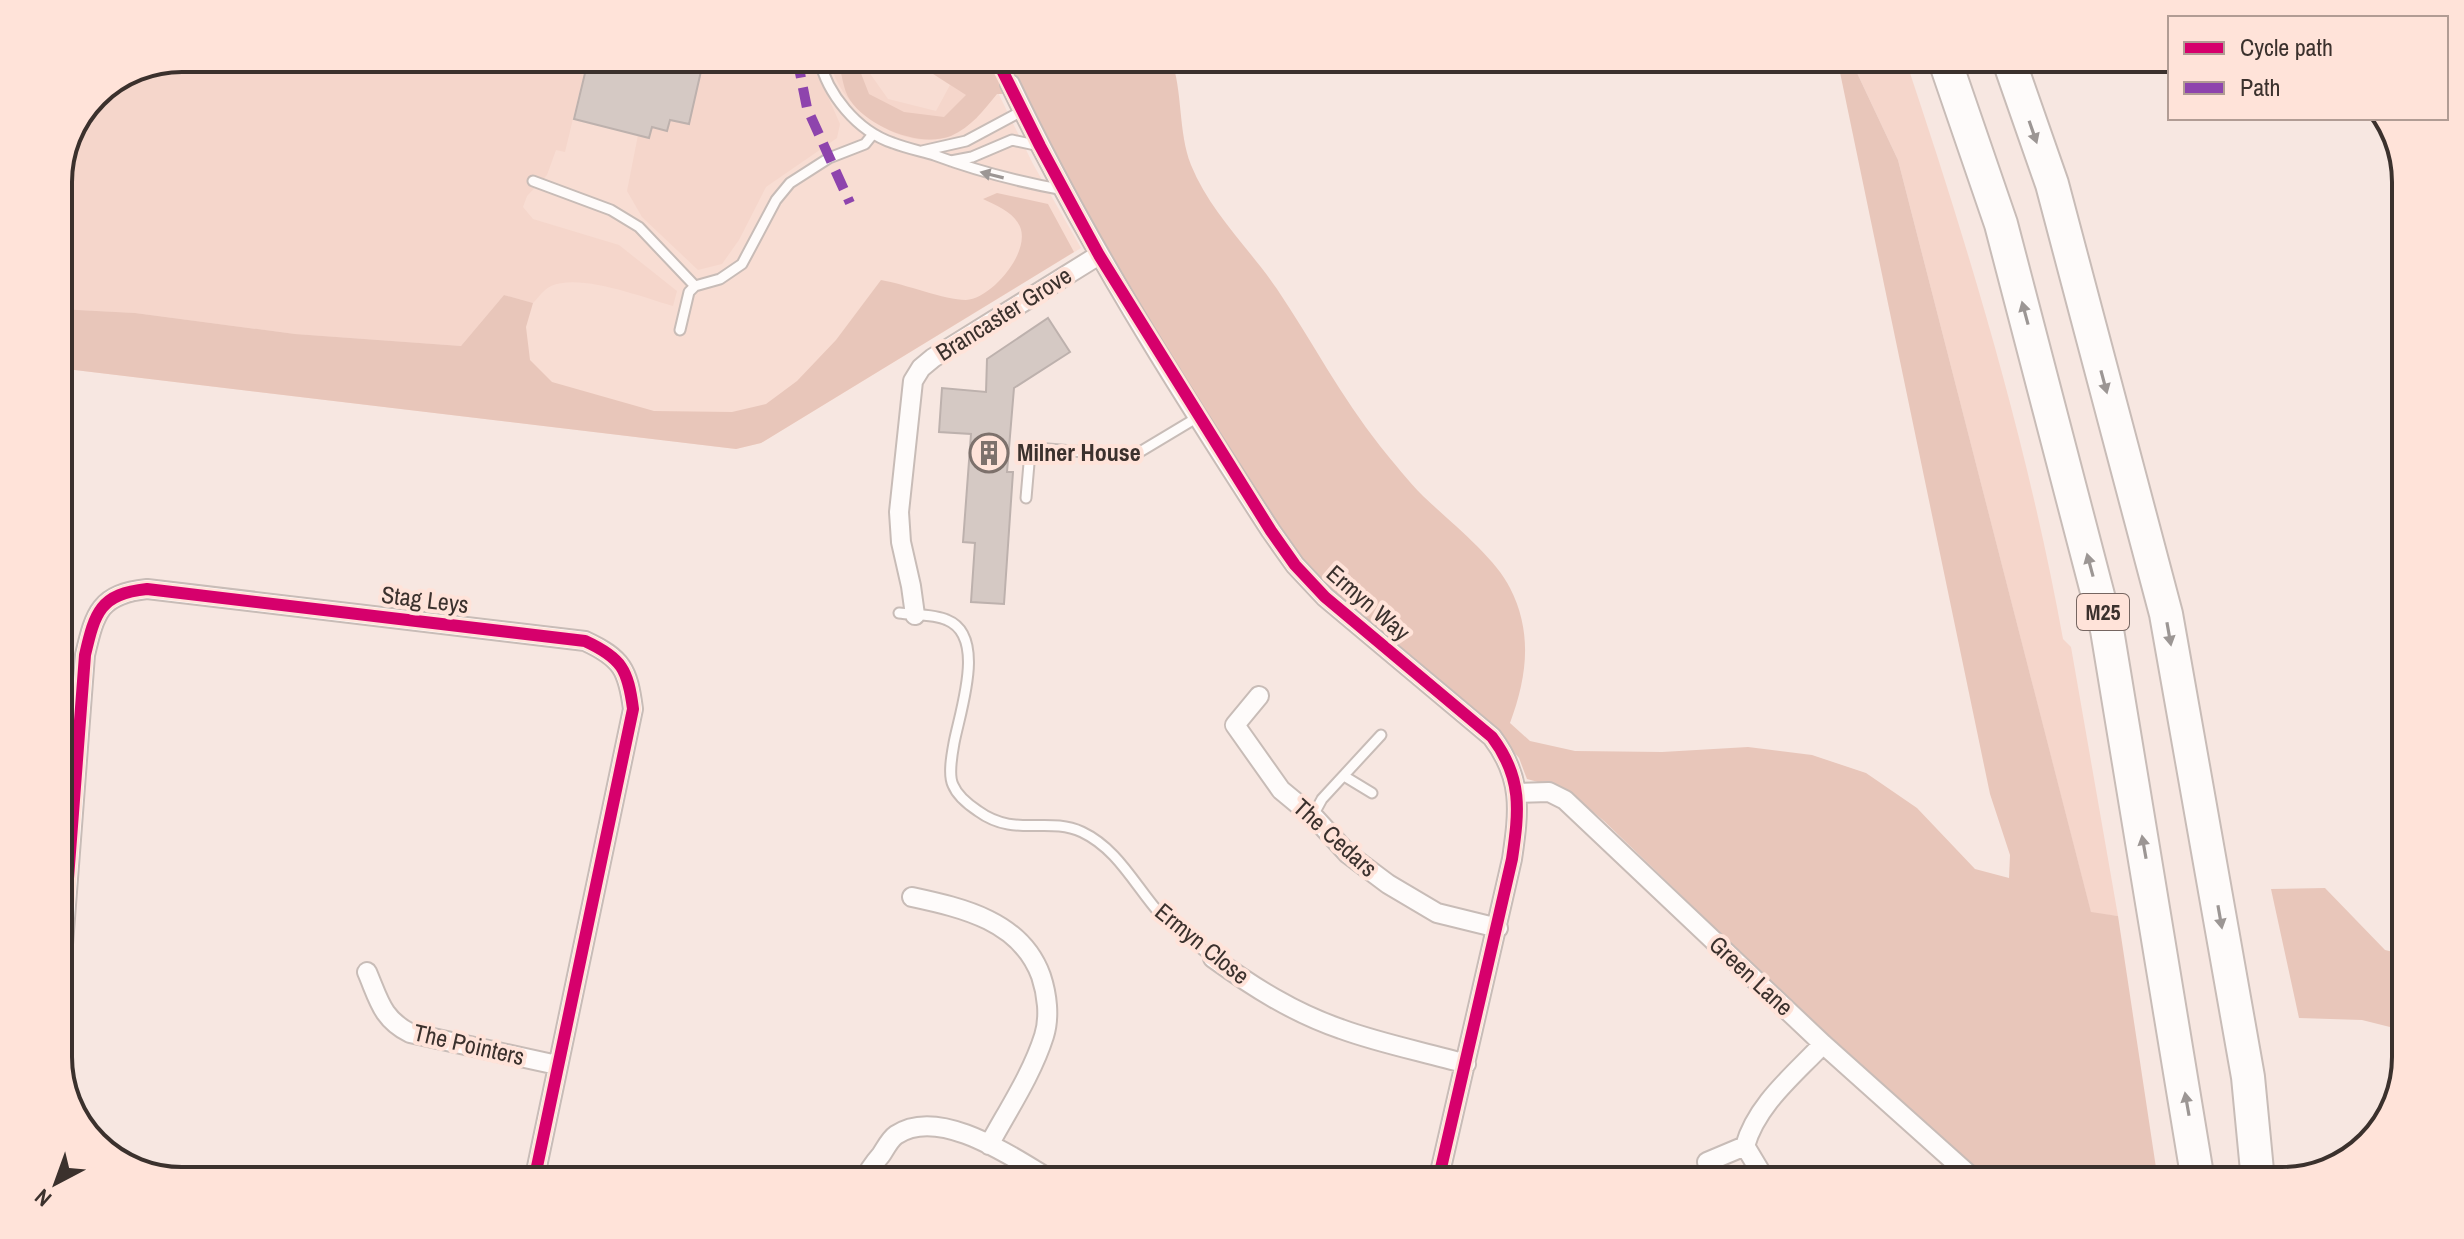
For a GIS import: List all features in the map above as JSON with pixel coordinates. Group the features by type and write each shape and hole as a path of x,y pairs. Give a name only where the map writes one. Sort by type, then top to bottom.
{"highway":[{"name":"M25","path":"1949,72 2001,224 2107,630 2196,1167"},
{"name":"M25","path":"2013,72 2052,184 2166,614 2248,1077 2257,1167"}],"street":[{"name":"Ermyn Way","path":"1010,84 1099,255 1271,531 1325,597 1492,737 1506,758 1517,793 1518,813 1512,859 1441,1167"},
{"name":"Brancaster Grove","path":"907,614 911,586 901,542 899,512 913,381 921,368 933,358 1099,255"},
{"name":"Stag Leys","path":"72,826 85,655 97,616 107,601 124,591 147,589 585,641 604,650 618,661 626,673 633,709 537,1167"},
{"name":"The Cedars","path":"1259,696 1235,725 1281,790 1316,819 1348,854 1388,884 1437,913 1498,928"},
{"name":"Green Lane","path":"1517,793 1549,792 1565,800 1823,1044 1960,1167"},
{"path":"912,897 952,905 1000,925 1020,942 1037,965 1046,992 1045,1033 1041,1045 989,1145"},
{"name":"Ermyn Close","path":"1213,958 1254,986 1308,1016 1343,1030 1466,1064"},
{"name":"The Pointers","path":"367,972 385,1014 394,1025 410,1033 557,1065"},
{"path":"1758,1167 1745,1146 1751,1126 1759,1111 1823,1044"},
{"path":"871,1167 895,1135 917,1127 959,1132 1028,1167"},
{"path":"1707,1162 1745,1146"}],"lane":[{"path":"825,72 832,91 844,108 873,134 891,143 984,173 1064,190"},
{"path":"922,151 966,141 1022,111"},
{"path":"680,330 689,292 695,286 720,279 742,264 776,200 790,183 829,158 865,144 873,134"},
{"path":"950,161 972,157 1012,140 1040,146"},
{"path":"533,181 611,210 639,227 695,286"},
{"path":"1026,498 1030,452 1036,448 1133,456 1198,417"},
{"name":"Ermyn Close","path":"907,614 947,619 961,629 967,641 970,660 952,754 952,784 969,805 992,822 1020,827 1066,828 1101,842 1121,862 1163,917 1213,958"},
{"path":"1316,819 1316,810 1322,799 1381,735"},
{"path":"1344,776 1372,793"}],"shaded area":[{"path":"182,72 988,72 1033,164 1081,248 761,443 736,449 72,370 72,174 80,140 90,121 121,90 160,74"},
{"path":"182,72 584,72 565,152 556,150 547,175 527,196 523,207 533,219 619,245 677,291 673,306 578,282 548,287 533,303 504,295 461,346 295,334 135,313 72,310 74,160 90,121 121,90 160,74"},
{"path":"701,72 817,72 840,124 837,138 766,187 739,240 722,264 698,270 642,217 627,191 638,135 649,137 652,127 667,130 670,120 689,124"},
{"path":"841,72 860,72 869,94 904,112 944,117 966,95 930,72 1175,72 1187,152 1209,198 1277,289 1380,446 1423,496 1494,564 1510,588 1522,622 1525,655 1524,672 1510,723 1530,741 1575,751 1662,752 1748,747 1812,755 1866,773 1917,808 1975,869 2009,878 2010,855 1990,794 1840,72 1857,72 1898,160 2091,912 2118,916 2156,1167 1973,1167 1836,1044 1604,821 1567,790 1527,779 1519,758 1492,727 1304,568 1252,491 1096,238 1024,94 997,94 971,123 958,132 938,139 925,139 896,133 869,119 858,110 846,91"},
{"path":"869,72 888,99 936,111 950,85 930,72 980,72 977,118 938,139 909,137 880,126 867,117 847,97 833,73"},
{"path":"1857,72 1910,72 1952,202 2014,419 2063,639 2071,647 2118,916 2091,913 1898,160"},
{"path":"997,193 1048,204 1074,252 761,443 736,449 72,370 72,310 135,313 295,334 461,346 504,295 533,303 526,327 530,360 552,382 654,411 732,412 766,404 797,381 836,340 881,280 966,300 987,291 998,282 1016,258 1022,233 1011,215 983,199"},
{"path":"2325,888 2385,950 2392,952 2392,1028 2362,1020 2299,1018 2271,889"}],"building":[{"path":"585,72 701,72 689,124 670,120 667,131 652,127 649,138 574,119"},
{"name":"Milner House","path":"1048,318 1070,352 1014,388 1007,472 1013,472 1004,604 971,602 975,543 963,542 971,434 939,432 942,388 986,392 987,359"}],"marked path":[{"path":"800,72 807,108 850,203"}],"cycle path":[{"path":"1003,72 1099,255 1295,565 1325,597 1492,737 1509,767 1517,810 1512,859 1441,1167"},
{"path":"72,826 85,655 92,627 102,608 119,595 147,589 585,641 607,653 625,675 633,709 537,1167"}],"place":[{"name":"Milner House","path":"989,453"}]}
